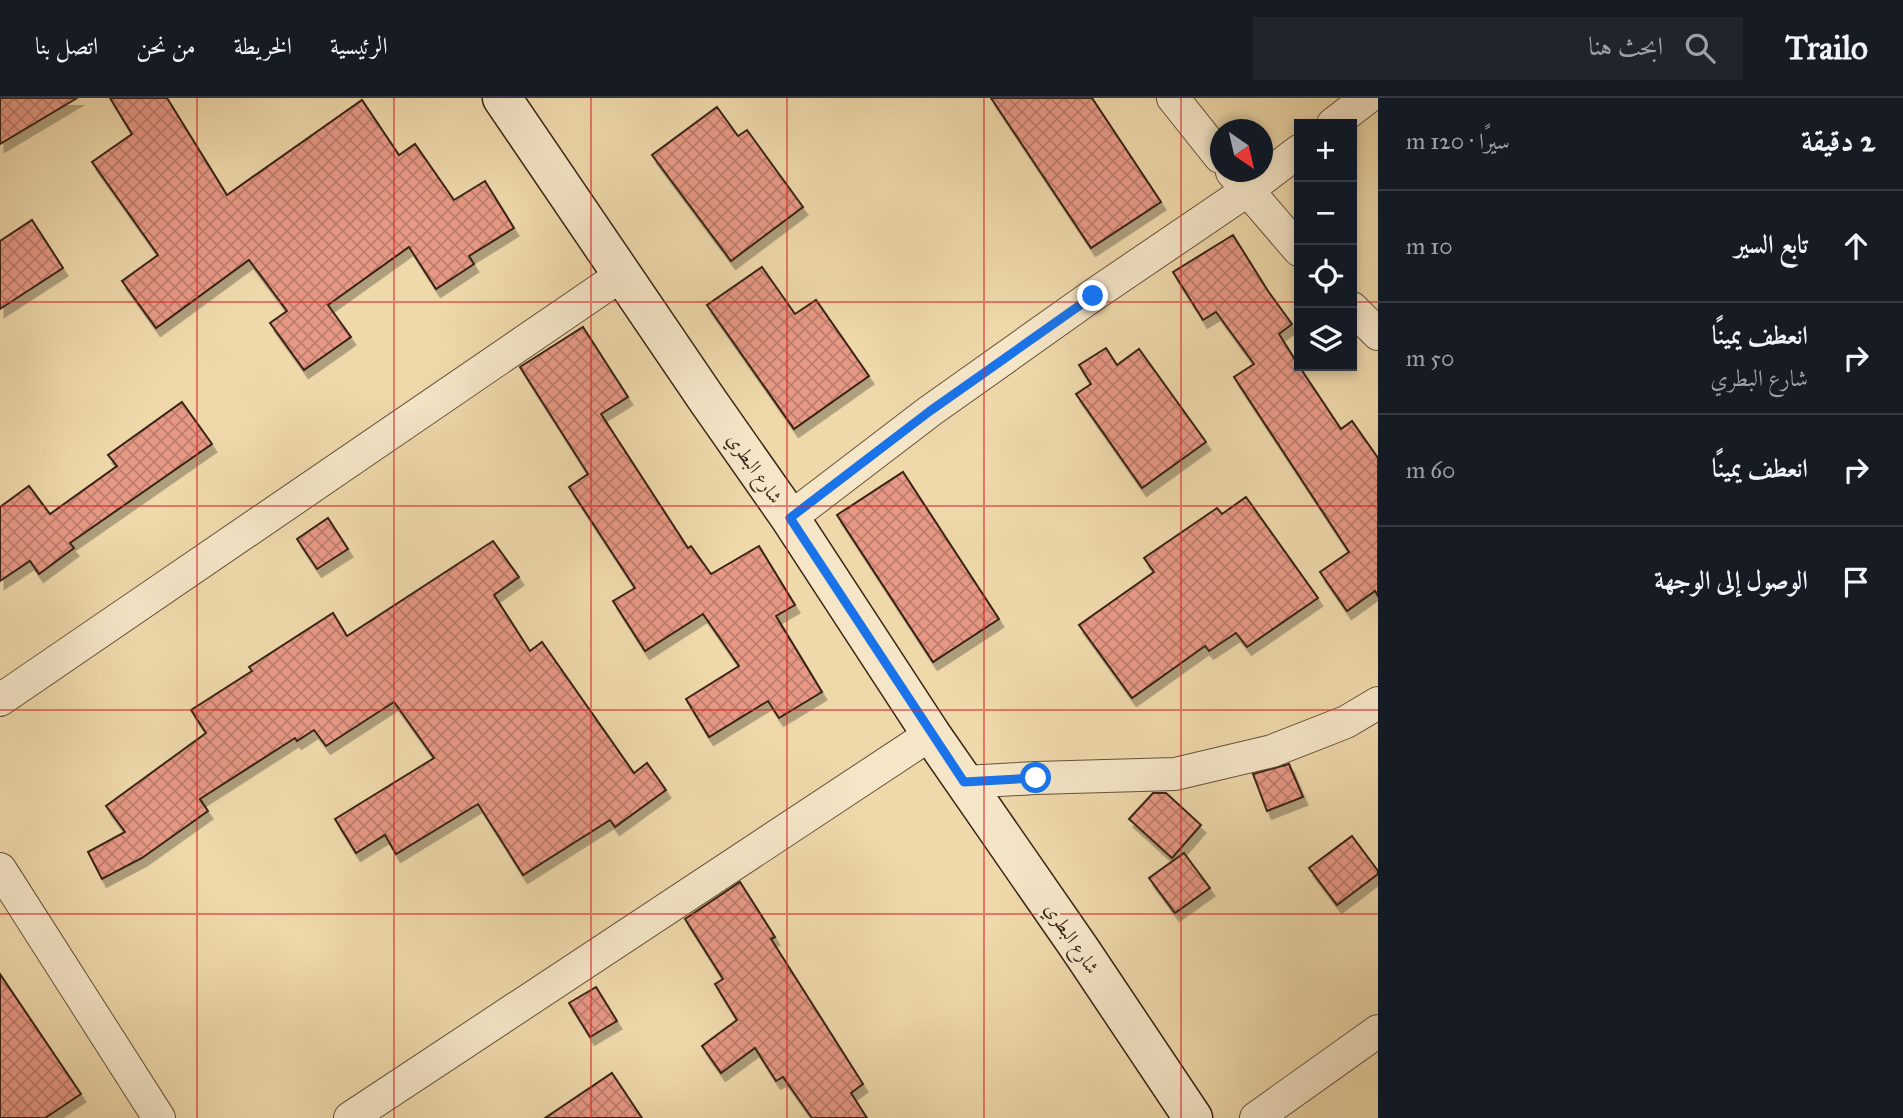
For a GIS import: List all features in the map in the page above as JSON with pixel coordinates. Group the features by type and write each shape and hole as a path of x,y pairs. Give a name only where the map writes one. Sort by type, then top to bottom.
{"main road":[{"name":"شارع البطري","path":"502,98 790,518 931,734 1193,1118"}],"street":[{"path":"1173,98 1210,144"},
{"path":"1340,119 1367,98"},
{"path":"1273,164 1294,153"},
{"path":"790,518 930,411 1093,296 1239,182"},
{"path":"1241,182 1295,245"},
{"path":"0,699 623,274"},
{"path":"1357,313 1378,334"},
{"path":"964,782 1175,774 1272,751 1346,722 1378,703"},
{"path":"350,1118 931,734"},
{"path":"0,869 159,1118"},
{"path":"1256,1118 1378,1031"}],"building":[{"path":"0,98 77,98 0,144"},
{"path":"110,98 167,98 227,195 362,100 399,155 415,144 454,200 485,181 514,228 469,256 474,264 436,289 409,247 328,305 351,337 304,370 270,323 287,311 249,260 156,328 122,281 158,255 92,162 132,134"},
{"path":"991,98 1092,98 1161,202 1091,248"},
{"path":"717,107 738,136 747,130 803,207 731,261 652,155"},
{"path":"32,220 63,268 0,309 0,241"},
{"path":"1233,235 1292,324 1279,334 1294,358 1294,371 1302,371 1341,429 1352,421 1378,458 1378,596 1375,591 1347,611 1320,572 1349,552 1234,377 1254,364 1216,312 1203,320 1173,272"},
{"path":"762,267 795,314 816,300 869,376 794,429 707,305"},
{"path":"583,327 628,397 601,414 688,548 691,546 711,574 759,546 795,605 776,616 822,692 779,718 768,701 709,737 686,699 739,666 703,614 645,651 613,601 635,588 569,487 588,474 520,367"},
{"path":"1106,348 1117,365 1139,349 1206,442 1142,488 1076,394 1091,384 1079,365"},
{"path":"182,402 212,444 70,543 74,548 39,574 30,561 0,581 0,507 29,486 50,514 117,466 108,455"},
{"path":"903,472 999,619 933,662 837,515"},
{"path":"1246,497 1318,598 1247,647 1236,633 1209,651 1205,646 1132,698 1079,625 1154,572 1144,558 1217,508 1222,514"},
{"path":"328,518 348,549 317,569 297,539"},
{"path":"493,541 519,577 494,595 530,651 542,642 634,773 647,763 666,790 615,827 610,820 523,875 478,804 396,854 385,835 356,853 335,819 434,758 394,702 326,746 314,730 297,741 295,738 200,799 208,811 142,858 102,879 88,852 125,832 106,806 206,733 191,710 252,671 249,667 333,613 347,636"},
{"path":"1289,764 1303,797 1267,811 1253,774"},
{"path":"1153,793 1166,793 1201,825 1172,858 1129,819"},
{"path":"1352,836 1378,874 1337,905 1309,868"},
{"path":"1184,853 1210,888 1175,913 1149,878"},
{"path":"740,882 775,937 771,939 863,1084 851,1093 867,1118 812,1118 783,1077 776,1081 755,1048 721,1073 702,1046 737,1020 715,984 723,979 685,919"},
{"path":"0,974 81,1094 45,1118 0,1118"},
{"path":"596,987 617,1021 590,1037 569,1003"},
{"path":"612,1073 642,1118 545,1118"}],"route":[{"path":"1036,778 964,782 790,518 930,411 1093,296"}]}
